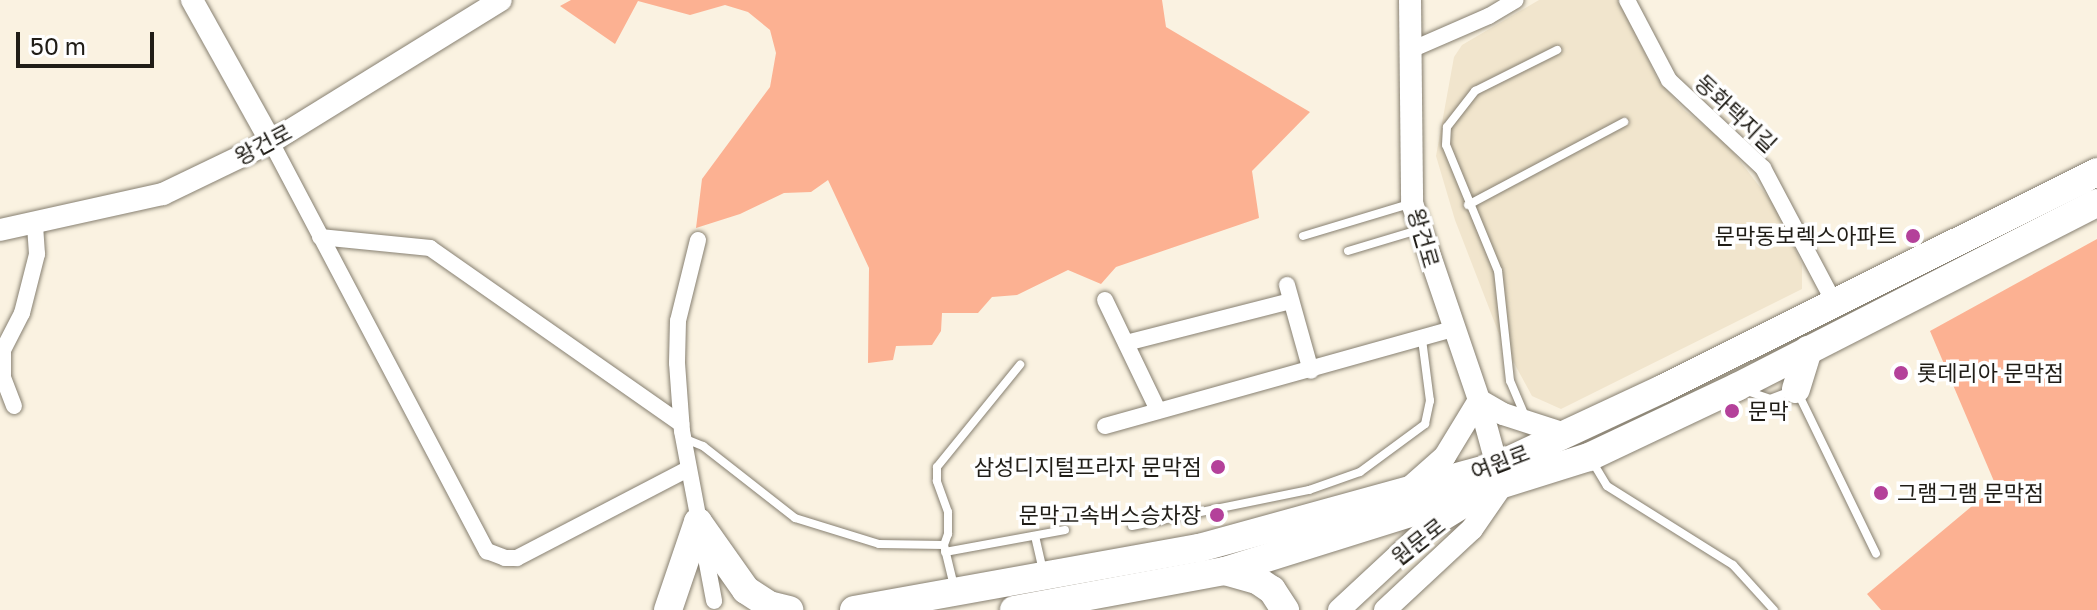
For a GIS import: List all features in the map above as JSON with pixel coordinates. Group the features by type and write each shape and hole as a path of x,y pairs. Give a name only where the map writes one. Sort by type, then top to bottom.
{"highway":[{"name":"여원로","path":"1014,610 1225,571 1500,474 1565,434 2097,172"},
{"name":"여원로","path":"854,610 1199,548 1402,494 1589,457 1737,387 2097,203"},
{"path":"1834,302 1849,328"},
{"path":"1796,389 1808,350"},
{"path":"668,610 698,522"},
{"path":"698,522 746,590 769,605 789,610"},
{"path":"1225,571 1257,580 1272,590 1285,610"}],"street":[{"path":"192,0 271,142 487,551 505,558 517,558 688,469"},
{"name":"왕건로","path":"0,230 163,194 271,142 501,0"},
{"name":"왕건로","path":"1410,0 1413,49 1412,203 1479,400 1500,474"},
{"path":"1413,49 1489,16 1516,0"},
{"name":"동화택지길","path":"1627,0 1669,80 1763,168 1834,302"},
{"path":"14,406 3,378 3,350 22,313 37,254 35,223"},
{"path":"320,237 430,248 682,431"},
{"path":"698,240 678,321 682,431 714,601"},
{"path":"1126,343 1289,293 1311,371"},
{"path":"1105,300 1158,410"},
{"path":"1105,426 1453,329"},
{"path":"1402,494 1445,456 1479,400 1529,424 1565,434"},
{"name":"원문로","path":"1339,610 1423,532 1500,474"},
{"name":"원문로","path":"1385,610 1472,529 1500,474"}],"lane":[{"path":"1529,424 1510,381 1498,271 1468,205 1446,145 1447,127 1475,91 1557,50"},
{"path":"1468,205 1624,122"},
{"path":"1303,236 1412,203"},
{"path":"1348,251 1419,230"},
{"path":"1132,526 1309,490 1360,472 1425,424 1430,401 1422,339"},
{"path":"955,592 945,549 948,512 937,481 937,467 1020,365"},
{"path":"1737,387 1770,399 1796,389 1876,554"},
{"path":"682,431 795,518 879,544 945,549 1065,530"},
{"path":"1589,457 1607,486 1733,565 1774,610"},
{"path":"1035,536 1044,576"}],"shaded area":[{"path":"571,0 1162,0 1166,27 1310,112 1252,171 1259,218 1116,267 1101,284 1068,270 1017,295 992,297 978,313 942,313 941,331 932,345 896,346 893,360 868,363 869,268 828,180 811,192 784,193 740,214 696,228 702,179 770,87 776,53 770,30 748,12 725,5 690,15 638,1 615,44 560,6"},
{"path":"1539,0 1619,0 1658,80 1684,110 1726,143 1780,213 1802,265 1802,289 1561,409 1532,396 1501,339 1455,220 1436,156 1454,57 1462,45"},
{"path":"2097,239 2097,610 1881,610 1867,594 1996,486 1930,331"}],"place":[{"name":"문막동보렉스아파트","path":"1913,236"},
{"name":"롯데리아 문막점","path":"1901,373"},
{"name":"문막","path":"1732,411"},
{"name":"삼성디지털프라자 문막점","path":"1218,467"},
{"name":"그램그램 문막점","path":"1881,493"},
{"name":"문막고속버스승차장","path":"1217,515"}]}
